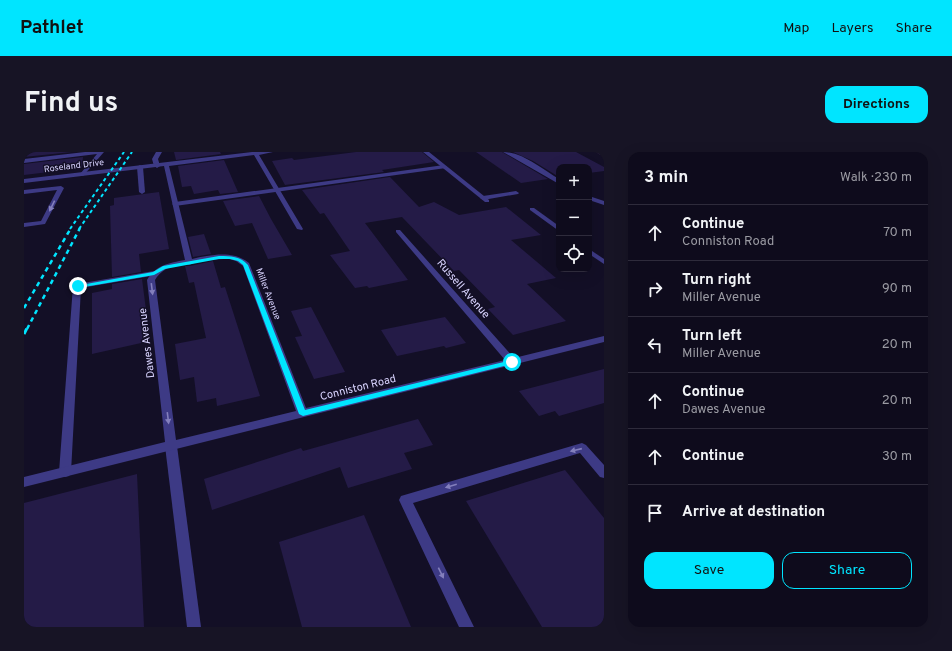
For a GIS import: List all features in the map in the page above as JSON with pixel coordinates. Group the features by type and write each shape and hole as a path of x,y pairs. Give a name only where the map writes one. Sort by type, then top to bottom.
{"main road":[{"path":"599,152 604,155"}],"street":[{"path":"24,161 98,152"},
{"path":"83,174 101,152"},
{"path":"157,166 155,159 159,152"},
{"name":"Roseland Drive","path":"24,182 270,152"},
{"path":"426,152 485,200 516,193"},
{"path":"506,152 527,162 556,180"},
{"path":"256,153 300,229"},
{"path":"65,472 78,286 154,273 163,268 189,263 166,164"},
{"path":"140,167 142,192"},
{"path":"175,204 444,167"},
{"path":"52,189 54,178"},
{"path":"24,192 61,188 43,223 24,225"},
{"path":"592,199 604,204"},
{"path":"532,209 556,227"},
{"name":"Russell Avenue","path":"398,231 512,362"},
{"path":"592,253 604,262"},
{"name":"Miller Avenue","path":"189,263 230,257 240,260 246,265 303,414"},
{"name":"Dawes Avenue","path":"154,273 151,280 194,627"},
{"name":"Conniston Road","path":"24,482 604,339"},
{"path":"467,627 405,500 582,448 604,473"}],"building":[{"path":"24,152 72,152 24,157"},
{"path":"174,152 220,152 221,154 176,160"},
{"path":"356,152 422,152 434,162 382,170 384,172 285,185 272,161 292,158 294,160"},
{"path":"476,152 502,152 548,179 521,183"},
{"path":"513,152 576,152 604,167 604,171 592,173 592,164 556,164 556,175 533,161"},
{"path":"83,157 82,168 24,175 24,164"},
{"path":"224,160 238,192 220,194 218,190 194,194 191,186 182,187 178,166"},
{"path":"390,177 419,207 434,202 459,215 506,207 541,235 511,240 556,278 527,284 566,321 513,335 488,309 495,307 459,270 454,271 402,217 365,223 408,280 369,288 367,286 355,288 330,255 350,251 324,213 320,214 302,190"},
{"path":"159,192 169,249 139,254 141,272 112,277 110,206 114,205 114,198"},
{"path":"259,196 292,255 268,259 252,223 235,226 223,201"},
{"path":"204,234 211,254 193,257 188,237"},
{"path":"213,261 221,288 225,287 260,396 217,406 216,398 197,402 194,377 180,380 175,344 206,338 194,282 189,283 185,266"},
{"path":"142,279 150,341 92,354 92,293 112,289 112,284"},
{"path":"311,307 345,372 314,379 295,337 302,336 291,311"},
{"path":"445,317 466,343 446,348 444,346 397,356 381,330"},
{"path":"604,369 604,403 559,416 555,411 539,416 519,391"},
{"path":"418,419 433,445 404,453 412,469 348,488 340,467 212,510 204,479 301,448 303,451"},
{"path":"565,470 604,518 604,627 542,627 466,501"},
{"path":"137,474 144,627 24,627 24,503"},
{"path":"364,515 411,627 302,627 279,542"}],"railway":[{"path":"70,229 124,152"},
{"path":"79,229 132,152"},
{"path":"24,308 71,228"},
{"path":"27,329 80,228"},
{"path":"24,334 27,328"}],"route":[{"path":"78,286 154,273 163,268 219,258 230,257 240,260 246,265 303,414 512,362"}]}
